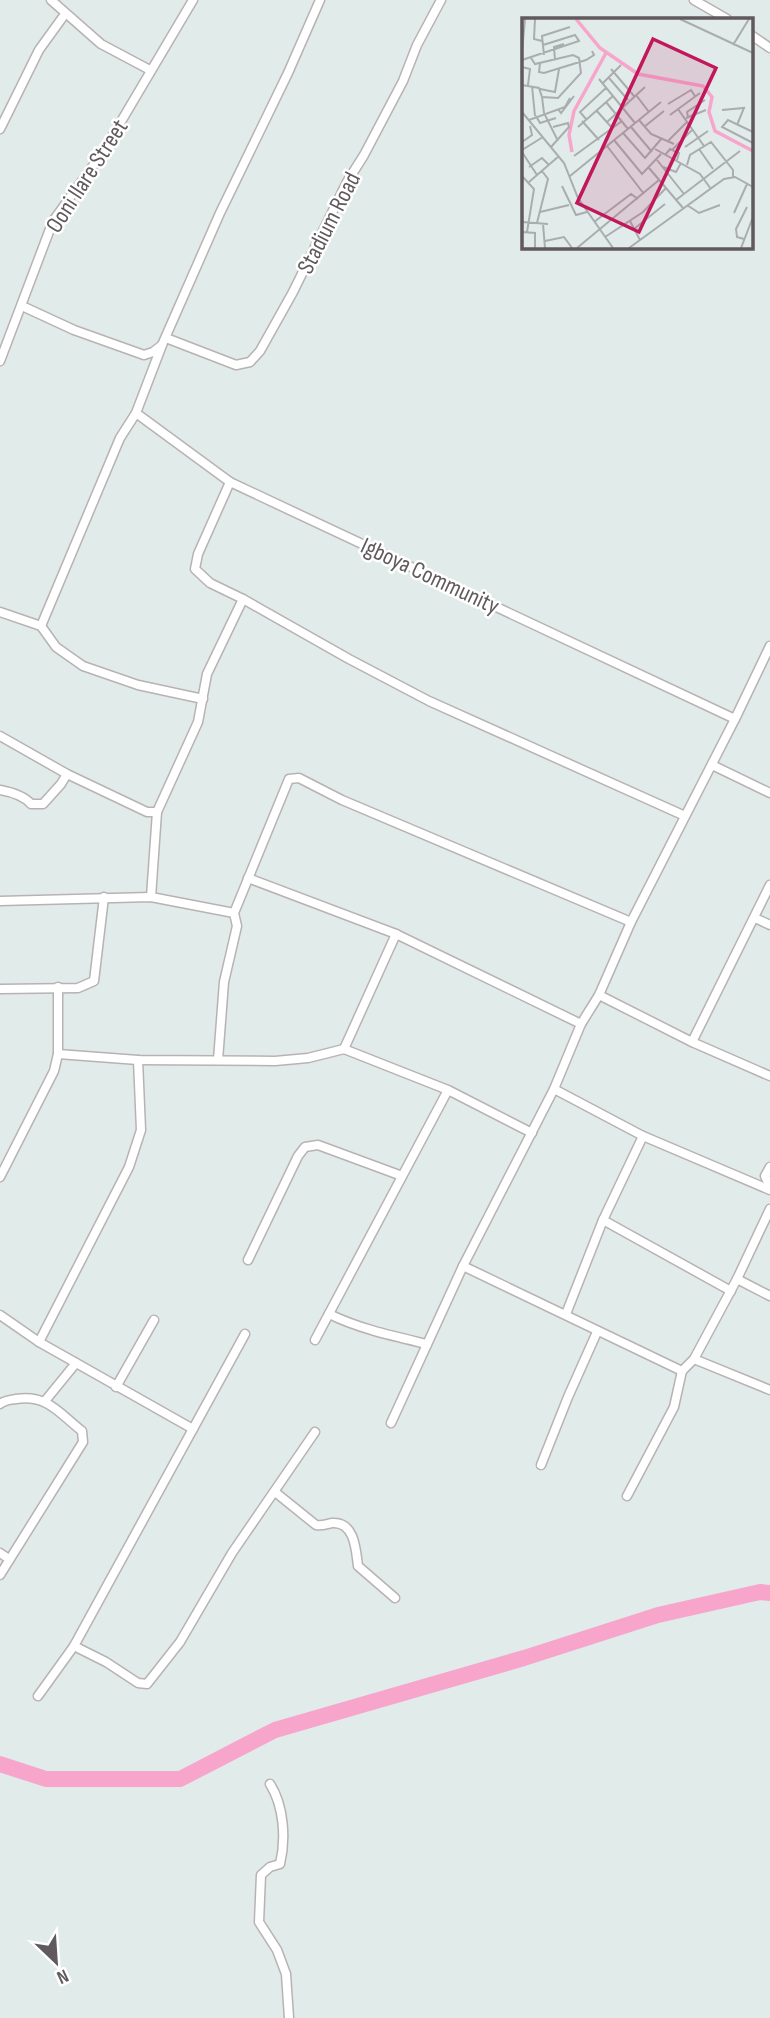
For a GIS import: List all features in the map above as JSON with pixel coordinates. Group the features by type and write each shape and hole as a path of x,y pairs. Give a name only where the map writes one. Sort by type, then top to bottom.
{"street":[{"path":"51,0 101,44 150,70"},
{"name":"Ooni Ilare Street","path":"0,361 53,221 103,152 194,0"},
{"path":"41,626 120,438 136,413 220,213 320,0"},
{"name":"Stadium Road","path":"164,341 236,365 250,362 260,351 364,155 402,81 416,45 441,0"},
{"path":"694,0 725,18"},
{"path":"0,129 39,50 65,14"},
{"path":"752,36 770,48"},
{"path":"22,306 74,330 144,355 153,352 164,341"},
{"name":"Igboya Community","path":"136,413 230,482 735,719"},
{"path":"230,482 198,554 195,569 210,583 429,701 685,816"},
{"path":"151,897 157,812 198,722 207,674 243,599"},
{"path":"0,612 41,626 56,647 83,666 138,685 203,699"},
{"path":"391,1423 463,1266 554,1089 581,1024 599,995 631,922 770,646"},
{"path":"0,736 67,774 147,812 157,812"},
{"path":"712,765 770,793"},
{"path":"0,790 10,792 31,804 43,804 67,774"},
{"path":"218,1060 224,982 237,926 234,913 289,779 299,778 342,800 631,922"},
{"path":"247,878 396,934 581,1024"},
{"path":"692,1042 770,886"},
{"path":"0,989 78,988 94,981 104,897"},
{"path":"0,901 151,897 234,913"},
{"path":"755,918 770,925"},
{"path":"344,1049 396,934"},
{"path":"0,1177 54,1071 58,1054 58,987"},
{"path":"599,995 692,1042 770,1076"},
{"path":"58,1054 138,1060 286,1060 308,1058 344,1049 448,1090 532,1133"},
{"path":"39,1342 129,1167 141,1130 138,1060"},
{"path":"554,1089 643,1136 770,1188"},
{"path":"315,1340 448,1090"},
{"path":"566,1314 603,1220 643,1136"},
{"path":"248,1260 298,1156 305,1147 318,1145 402,1176"},
{"path":"770,1167 765,1175 770,1188"},
{"path":"627,1496 674,1407 682,1371 694,1359 731,1291 770,1209"},
{"path":"603,1220 731,1291"},
{"path":"463,1266 682,1371"},
{"path":"737,1279 770,1296"},
{"path":"329,1314 369,1331 390,1333 427,1345"},
{"path":"0,1315 39,1342 193,1429"},
{"path":"116,1387 154,1320"},
{"path":"541,1465 597,1332"},
{"path":"38,1696 74,1646 245,1334"},
{"path":"694,1359 770,1390"},
{"path":"45,1401 76,1363"},
{"path":"0,1404 5,1400 26,1397 45,1401 82,1432 83,1442 0,1575"},
{"path":"74,1646 106,1662 138,1683 147,1684 180,1642 232,1553 315,1432"},
{"path":"275,1492 316,1525 342,1525 354,1536 358,1566 395,1598"},
{"path":"0,1553 9,1559"},
{"path":"270,1784 277,1796 283,1834 282,1852 279,1864 270,1867 261,1875 259,1922 277,1950 286,1974 289,2018"}],"waterway":[{"path":"0,1764 46,1779 180,1779 275,1730 524,1658 658,1615 760,1592 770,1593"}]}
